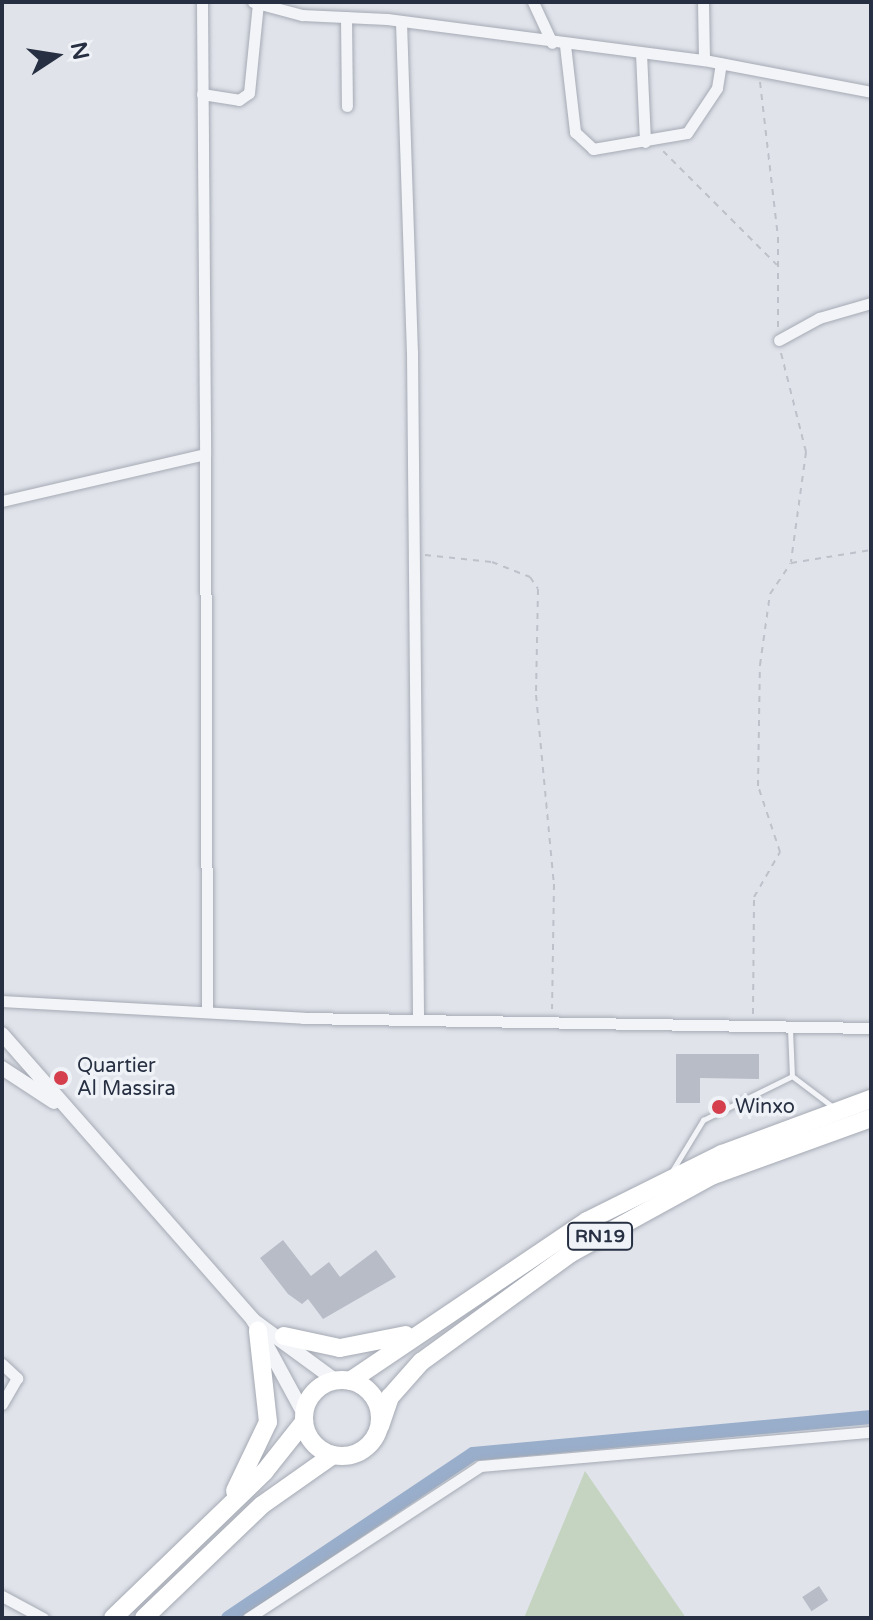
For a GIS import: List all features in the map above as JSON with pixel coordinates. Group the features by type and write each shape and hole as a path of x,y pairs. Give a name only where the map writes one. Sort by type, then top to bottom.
{"highway":[{"name":"RN19","path":"113,1618 228,1508 304,1418 315,1392 343,1381 587,1221 667,1179 871,1099"},
{"name":"RN19","path":"144,1618 262,1505 333,1455 368,1447 380,1426 390,1397 421,1362 571,1253 711,1176 871,1118"},
{"path":"228,1508 268,1422 256,1326"},
{"path":"284,1336 360,1347 424,1329"},
{"path":"343,1381 371,1393 380,1426"},
{"path":"304,1418 311,1439 333,1455"}],"street":[{"path":"202,2 207,1012"},
{"path":"533,2 552,43"},
{"path":"703,2 704,60"},
{"path":"202,94 239,100 249,93 255,3 565,45 704,60 871,92"},
{"path":"346,17 347,106"},
{"path":"401,22 418,1019"},
{"path":"565,45 581,144 648,141 687,133 699,121 721,63"},
{"path":"641,53 648,141"},
{"path":"779,340 819,318 871,303"},
{"path":"2,501 205,454"},
{"path":"2,1001 207,1012 551,1024 753,1030 871,1028"},
{"path":"2,1034 55,1102 256,1326 304,1418"},
{"path":"2,1068 55,1102"},
{"path":"256,1326 284,1336 343,1381"},
{"path":"2,1364 17,1378 2,1404"},
{"path":"248,1618 480,1466 871,1432"},
{"path":"2,1596 43,1618"}],"lane":[{"path":"790,1029 792,1076"},
{"path":"792,1076 837,1110"},
{"path":"667,1179 703,1120 792,1076"}],"path":[{"path":"753,1030 754,897 780,852 758,786 760,665 772,585 791,563 806,452 779,340 778,266 760,69"},
{"path":"648,141 778,266"},
{"path":"791,563 871,550"},
{"path":"411,554 478,558 519,571 537,586 536,695 554,884 551,1024"}],"green space":[{"path":"585,1471 686,1618 524,1618"}],"building":[{"path":"676,1054 759,1054 759,1079 700,1078 700,1103 676,1103"},
{"path":"283,1240 311,1276 329,1262 340,1277 376,1250 396,1277 323,1319 308,1299 302,1304 288,1294 260,1258"},
{"path":"819,1586 828,1600 811,1611 802,1597"}],"waterway":[{"path":"228,1618 473,1454 871,1417"}],"place":[{"name":"Quartier Al Massira","path":"61,1078"},
{"name":"Winxo","path":"719,1107"}]}
